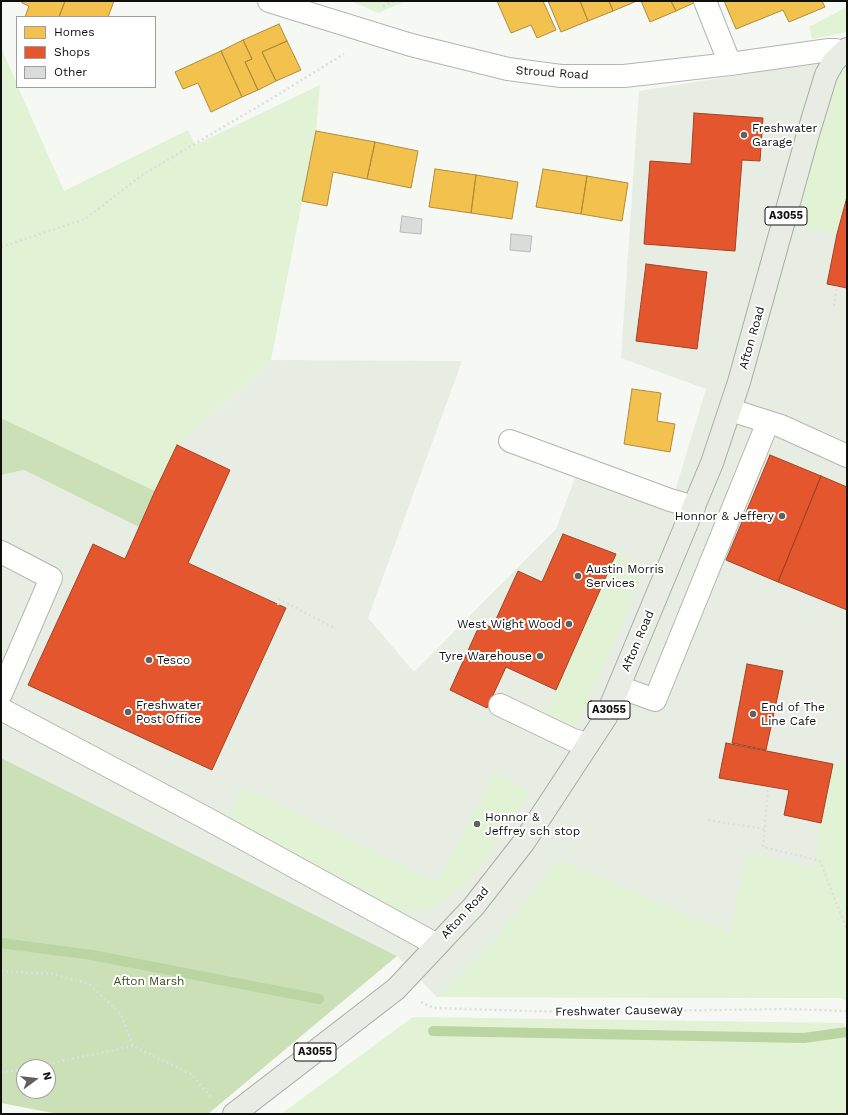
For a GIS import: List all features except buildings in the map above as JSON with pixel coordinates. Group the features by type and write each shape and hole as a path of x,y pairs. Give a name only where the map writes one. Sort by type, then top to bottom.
{"main road":[{"name":"Afton Road","path":"234,1114 396,989 474,906 524,842 606,717 712,463 731,410 826,75 834,61 844,52"}],"street":[{"name":"Stroud Road","path":"269,1 411,45 508,69 561,76 624,76 730,64 829,50 844,52"},
{"path":"705,1 730,64"},
{"path":"731,410 781,426 847,456"},
{"path":"619,687 655,700 768,422"},
{"path":"510,441 670,500 694,507"},
{"path":"1,552 51,578 1,694"},
{"path":"500,705 573,740 588,744"},
{"path":"1,709 204,817 437,945"}],"path":[{"path":"1,246 85,219 142,175 268,101 349,51 350,26"},
{"path":"774,127 779,128"},
{"path":"834,306 837,286"},
{"path":"278,604 279,599 336,629"},
{"path":"768,790 763,847 820,861 847,930"},
{"path":"708,820 765,829"},
{"path":"1,971 53,974 89,984 121,1014 132,1046"},
{"name":"Freshwater Causeway","path":"396,989 433,1008 564,1012 790,1009 847,1010"},
{"path":"56,1062 132,1046 191,1074 216,1102"},
{"path":"1,1072 16,1070"}],"shaded area":[{"path":"847,58 847,933 840,998 437,997 397,956 1,760 1,475 24,470 139,527 177,445 271,360 462,361 368,618 414,672 556,529 576,475 675,491 706,389 621,358 639,91"}],"green space":[{"path":"351,1 406,1 378,13"},
{"path":"847,7 847,32 812,39 809,26"},
{"path":"1,47 16,82 16,88 18,88 64,191 188,130 195,145 320,85 316,131 271,360 177,445 155,491 1,418"},
{"path":"847,58 847,197 837,234 790,223 833,74"},
{"path":"1,418 155,491 139,527 24,470 1,475"},
{"path":"616,554 644,565 627,611 586,706 572,732 545,719 556,690"},
{"name":"Afton Marsh","path":"1,758 397,956 208,1114 58,1114 1,1103"},
{"path":"833,764 847,766 847,1001 840,998 437,997 502,931 558,859 730,933 746,853 815,868 821,823"},
{"path":"495,773 530,791 504,832 469,880 430,909 403,912 230,819 241,786 437,882"},
{"path":"413,1017 844,1023 847,1038 847,1114 281,1114"}],"waterway":[{"path":"1,943 92,955 319,999"},
{"path":"433,1031 804,1038 847,1032"}],"place":[{"name":"Freshwater Garage","path":"744,135"},
{"name":"Honnor & Jeffery","path":"782,516"},
{"name":"Austin Morris Services","path":"578,576"},
{"name":"West Wight Wood","path":"569,624"},
{"name":"Tyre Warehouse","path":"540,656"},
{"name":"Tesco","path":"149,660"},
{"name":"Freshwater Post Office","path":"128,712"},
{"name":"End of The Line Cafe","path":"753,714"},
{"name":"Honnor & Jeffrey sch stop","path":"477,824"}]}
